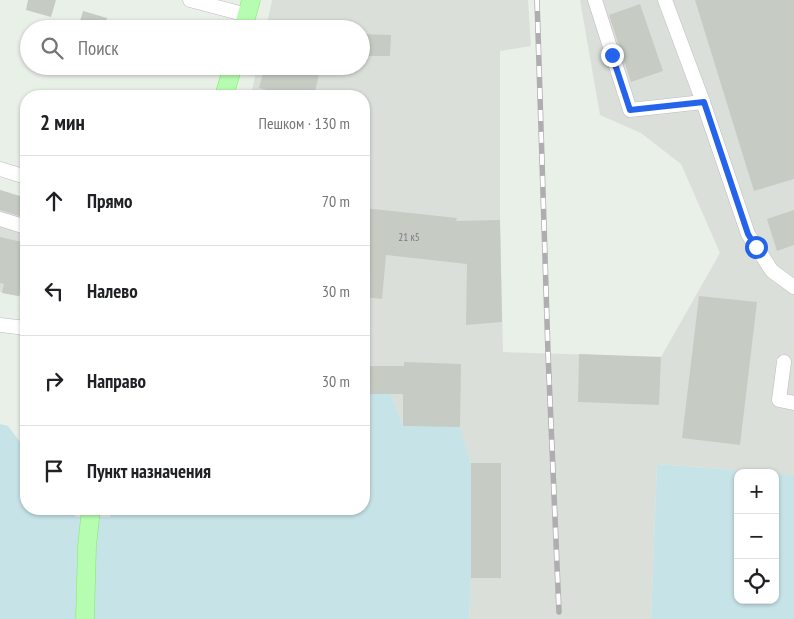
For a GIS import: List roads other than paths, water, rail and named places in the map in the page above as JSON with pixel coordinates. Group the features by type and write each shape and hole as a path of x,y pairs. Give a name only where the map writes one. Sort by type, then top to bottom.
{"main road":[{"path":"226,90 230,75"},
{"path":"84,619 90,515"}],"street":[{"path":"190,0 247,15"},
{"path":"595,0 630,110 704,102"},
{"path":"665,0 704,102 748,234 772,271 794,287"},
{"path":"0,169 20,175"},
{"path":"0,220 20,225"},
{"path":"0,325 20,327"},
{"path":"784,362 779,400 794,403"}],"railway":[{"path":"537,0 548,353 559,612"}]}
